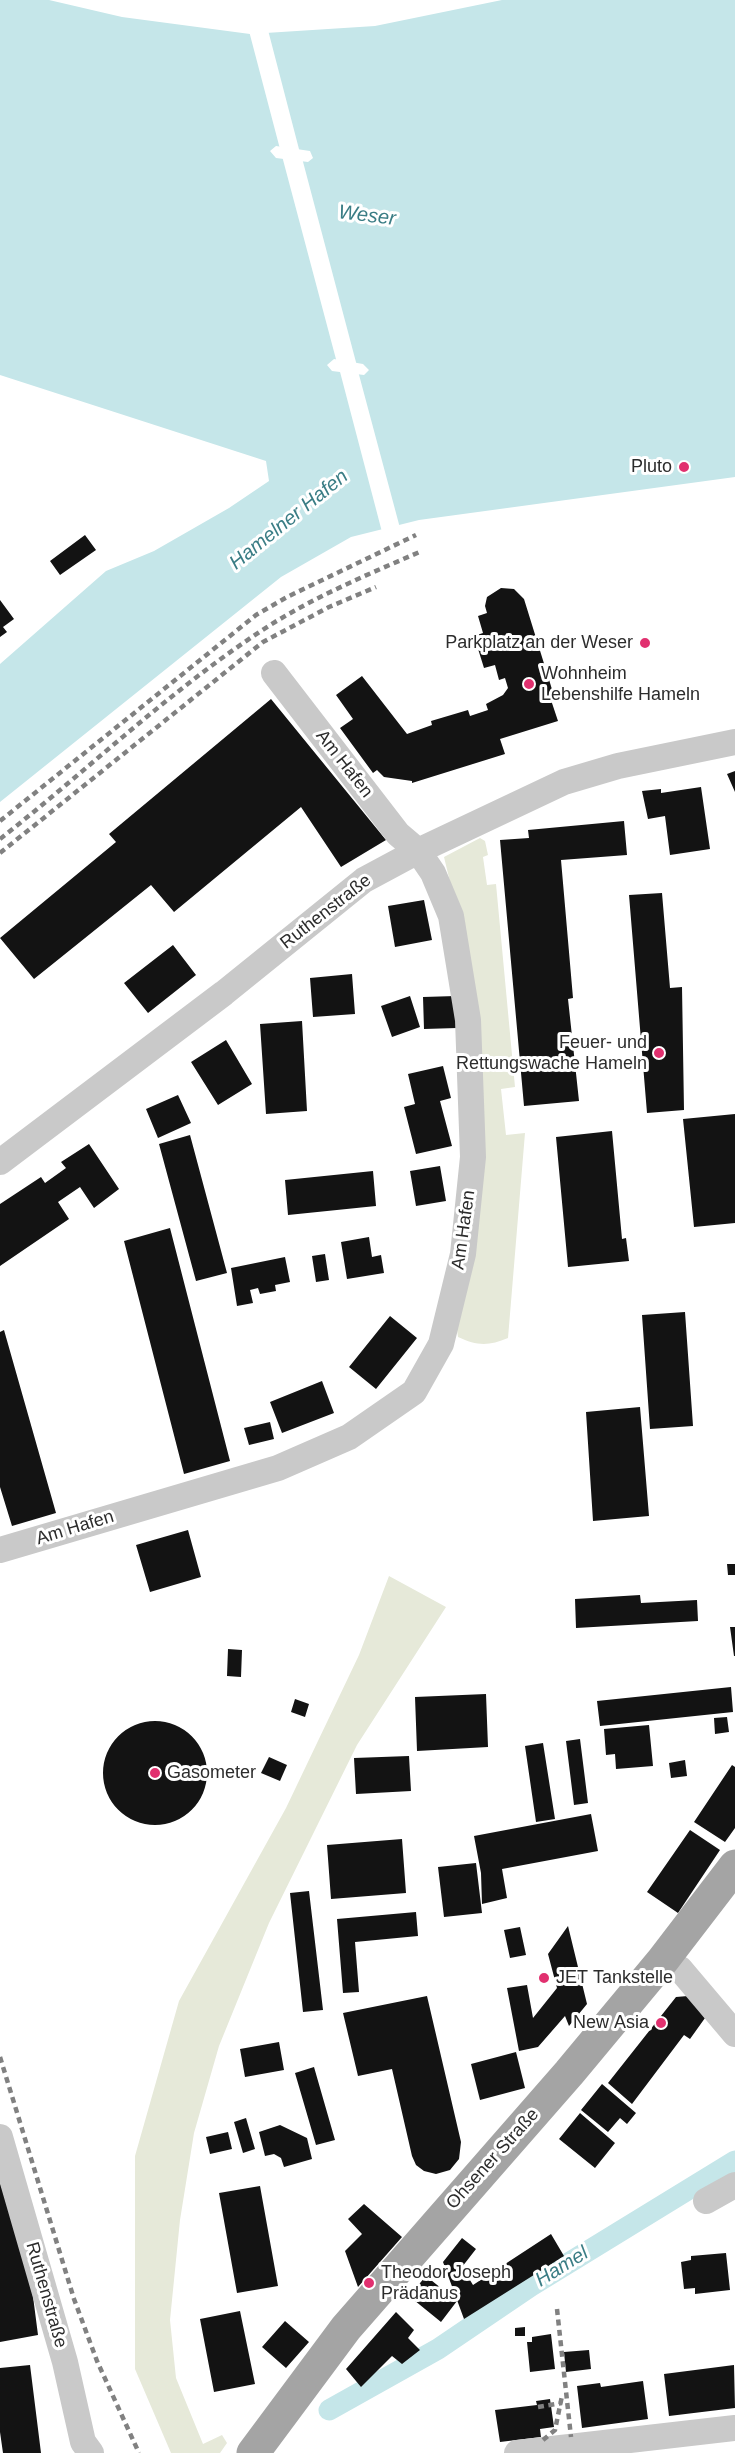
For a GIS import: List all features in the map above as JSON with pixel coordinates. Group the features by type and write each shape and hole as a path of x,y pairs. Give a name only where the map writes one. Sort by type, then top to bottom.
{"main road":[{"name":"Ohsener Straße","path":"253,2453 346,2328 569,2073 663,1960 735,1866"}],"street":[{"name":"Am Hafen","path":"0,1550 278,1468 349,1437 414,1392 441,1344 463,1254 473,1157 468,1020 451,916 433,873 418,851 398,834 274,673"},
{"name":"Ruthenstraße","path":"0,1162 224,993 364,880 418,851 564,782 618,766 735,742"},
{"path":"663,1960 681,1969 735,2034"},
{"name":"Ruthenstraße","path":"0,2137 65,2362 83,2442 91,2453"},
{"path":"706,2201 735,2185"},
{"path":"517,2453 735,2428"}],"green space":[{"path":"480,838 485,841 488,855 483,857 487,885 496,884 515,1087 501,1089 506,1135 525,1133 508,1338 483,1344 458,1337 457,1330 471,1270 462,932 444,857"},
{"path":"389,1576 446,1607 357,1745 269,1923 219,2046 194,2133 180,2220 170,2320 176,2378 203,2444 222,2435 227,2443 220,2453 171,2453 135,2369 135,2156 179,2001 286,1808 359,1655"}],"water":[{"path":"0,0 49,0 122,17 250,34 375,26 502,0 735,0 735,477 419,520 351,537 281,577 0,802 0,664 106,571 154,551 229,508 269,481 266,461 0,375","holes":["276,146 310,151 313,158 308,162 276,158 270,151","334,359 363,364 369,370 364,375 332,371 327,365"]}],"pier":[{"path":"268,30 300,153 280,149 249,31"},
{"path":"282,156 302,158 357,366 337,363"},
{"path":"339,368 358,371 400,528 382,532"}],"building":[{"path":"85,535 96,550 60,575 50,561"},
{"name":"Wohnheim Lebenshilfe Hameln","path":"501,588 514,589 524,599 555,699 551,700 558,721 500,739 505,754 412,783 412,781 384,777 377,770 373,773 340,728 353,719 336,695 362,676 407,734 432,725 431,721 468,710 470,716 488,710 486,704 503,695 508,688 505,678 499,680 495,665 484,668 474,636 483,633 478,616 487,613 485,606 487,597"},
{"path":"0,600 14,619 3,627 7,632 0,637"},
{"path":"271,699 386,840 341,867 301,807 174,912 151,885 34,979 0,938 116,842 109,834"},
{"path":"735,771 735,792 727,774"},
{"path":"701,787 710,849 670,855 665,816 648,819 642,791 661,789 661,793"},
{"path":"624,821 627,855 561,860 573,998 568,999 579,1101 524,1106 500,840 529,838 528,830"},
{"path":"662,893 670,988 682,987 684,1110 647,1113 629,895"},
{"path":"424,900 432,940 395,947 388,906"},
{"path":"173,945 196,975 148,1013 124,983"},
{"path":"352,974 355,1014 313,1017 310,978"},
{"path":"410,996 420,1027 392,1037 381,1006"},
{"path":"456,996 457,1028 424,1029 423,997"},
{"path":"302,1021 307,1111 266,1114 260,1024"},
{"path":"226,1040 252,1084 218,1105 191,1062"},
{"path":"443,1066 451,1098 440,1101 452,1146 416,1154 404,1107 415,1104 408,1074"},
{"path":"178,1095 191,1123 158,1138 146,1109"},
{"path":"735,1114 735,1223 694,1227 683,1119"},
{"path":"612,1131 622,1239 626,1238 629,1261 568,1267 556,1137"},
{"path":"190,1135 227,1273 196,1281 159,1144"},
{"path":"89,1144 119,1189 94,1208 80,1187 58,1202 69,1219 0,1266 0,1204 41,1177 45,1183 66,1168 61,1162"},
{"path":"440,1166 446,1201 416,1206 410,1171"},
{"path":"373,1171 376,1206 288,1215 285,1180"},
{"path":"170,1228 230,1461 184,1474 124,1241"},
{"path":"369,1237 372,1257 381,1255 384,1273 347,1279 341,1242"},
{"path":"325,1254 329,1280 316,1282 312,1256"},
{"path":"285,1257 290,1282 275,1285 276,1291 260,1294 258,1288 250,1290 253,1303 237,1306 231,1268"},
{"path":"685,1312 693,1426 650,1429 642,1315"},
{"path":"390,1316 417,1338 376,1389 349,1367"},
{"path":"4,1330 56,1513 12,1526 0,1487 0,1332"},
{"path":"322,1381 334,1413 282,1433 270,1402"},
{"path":"640,1407 649,1516 593,1521 586,1412"},
{"path":"270,1422 274,1439 249,1445 244,1428"},
{"path":"188,1530 201,1577 150,1592 136,1545"},
{"path":"727,1564 735,1564 735,1575 728,1575"},
{"path":"640,1595 641,1603 697,1600 698,1621 576,1628 575,1599"},
{"path":"730,1627 735,1627 735,1656 734,1656"},
{"path":"228,1649 242,1650 241,1677 227,1676"},
{"path":"731,1687 733,1712 600,1726 597,1701"},
{"path":"486,1694 488,1747 417,1751 415,1697"},
{"path":"295,1699 309,1704 305,1717 291,1712"},
{"path":"727,1717 729,1732 715,1734 714,1718"},
{"name":"Gasometer","path":"155,1721 175,1725 192,1736 203,1753 207,1773 203,1793 192,1810 175,1821 155,1825 135,1821 118,1810 107,1793 103,1773 107,1753 118,1736 135,1725"},
{"path":"649,1725 653,1766 616,1769 615,1754 606,1755 604,1729"},
{"path":"580,1739 588,1803 574,1805 566,1741"},
{"path":"543,1743 555,1819 536,1822 525,1746"},
{"path":"409,1756 411,1791 356,1794 354,1758"},
{"path":"269,1757 287,1765 280,1781 261,1773"},
{"path":"685,1760 687,1776 671,1778 669,1763"},
{"path":"732,1765 735,1767 735,1828 725,1842 694,1822"},
{"path":"591,1814 598,1851 502,1869 507,1898 482,1904 481,1873 474,1836"},
{"path":"690,1830 720,1850 678,1913 647,1892"},
{"path":"402,1839 406,1893 331,1899 327,1845"},
{"path":"476,1863 482,1913 444,1917 438,1867"},
{"path":"309,1891 323,2010 303,2012 290,1893"},
{"path":"416,1912 418,1936 355,1942 359,1992 343,1993 337,1919"},
{"path":"568,1926 587,2004 569,2026 565,2016 538,2047 519,2051 507,1988 527,1985 533,2018 557,1988 548,1954"},
{"path":"520,1927 526,1955 510,1958 504,1930"},
{"path":"427,1996 461,2142 459,2159 450,2170 436,2174 424,2171 416,2165 412,2156 392,2069 358,2076 343,2013"},
{"path":"688,1996 705,2018 690,2039 684,2035 632,2104 608,2083 676,1997"},
{"path":"279,2042 284,2070 245,2077 240,2049"},
{"path":"516,2052 525,2088 480,2100 471,2064"},
{"path":"314,2067 335,2140 316,2145 295,2073"},
{"path":"602,2084 636,2113 627,2124 620,2118 608,2132 581,2110"},
{"path":"580,2113 615,2143 595,2168 559,2139"},
{"path":"246,2118 255,2149 243,2153 234,2122"},
{"path":"280,2125 307,2138 312,2159 284,2167 281,2158 274,2154 265,2156 259,2132"},
{"path":"228,2132 232,2149 210,2154 206,2137"},
{"path":"0,2182 31,2281 38,2335 0,2342"},
{"path":"260,2186 278,2286 237,2293 219,2193"},
{"path":"364,2204 402,2237 358,2287 345,2251 362,2234 348,2219"},
{"path":"551,2234 564,2256 464,2319 443,2262 462,2238 476,2249 462,2267 473,2285"},
{"path":"726,2253 730,2290 695,2294 695,2288 684,2289 681,2262 691,2260 691,2256"},
{"path":"426,2276 457,2301 441,2322 409,2296"},
{"path":"240,2311 255,2384 214,2392 200,2319"},
{"path":"396,2312 414,2330 408,2338 420,2350 402,2364 392,2356 361,2387 346,2369"},
{"path":"285,2321 309,2342 286,2368 262,2347"},
{"path":"525,2327 525,2336 515,2336 515,2328"},
{"path":"551,2334 555,2369 530,2372 527,2342 532,2342 532,2337"},
{"path":"589,2350 591,2369 566,2372 564,2352"},
{"path":"30,2365 41,2453 3,2453 0,2432 0,2368"},
{"path":"734,2365 735,2408 669,2416 664,2374"},
{"path":"643,2381 648,2419 582,2428 577,2386 600,2383 601,2387"},
{"path":"550,2399 554,2427 540,2429 541,2437 500,2442 495,2410 537,2405 536,2401"}],"waterway":[{"name":"Hamel","path":"329,2410 438,2349 531,2286 735,2161"}],"railway":[{"path":"0,821 256,615 287,597 416,535"},
{"path":"0,839 155,710 252,637 313,601 422,551"},
{"path":"0,853 263,642 329,607 376,587"},
{"path":"0,2057 74,2299 97,2361 139,2453"},
{"path":"557,2309 571,2437"},
{"path":"543,2440 555,2430 562,2396"},
{"path":"538,2407 562,2403"}],"place":[{"name":"Pluto","path":"684,467"},
{"name":"Parkplatz an der Weser","path":"645,643"},
{"name":"Wohnheim Lebenshilfe Hameln","path":"529,684"},
{"name":"Feuer- und Rettungswache Hameln","path":"659,1053"},
{"name":"Gasometer","path":"155,1773"},
{"name":"JET Tankstelle","path":"544,1978"},
{"name":"New Asia","path":"661,2023"},
{"name":"Theodor Joseph Prädanus","path":"369,2283"}],"water label":[{"name":"Weser","path":"367,216"},
{"name":"Hamelner Hafen","path":"289,520"}]}
